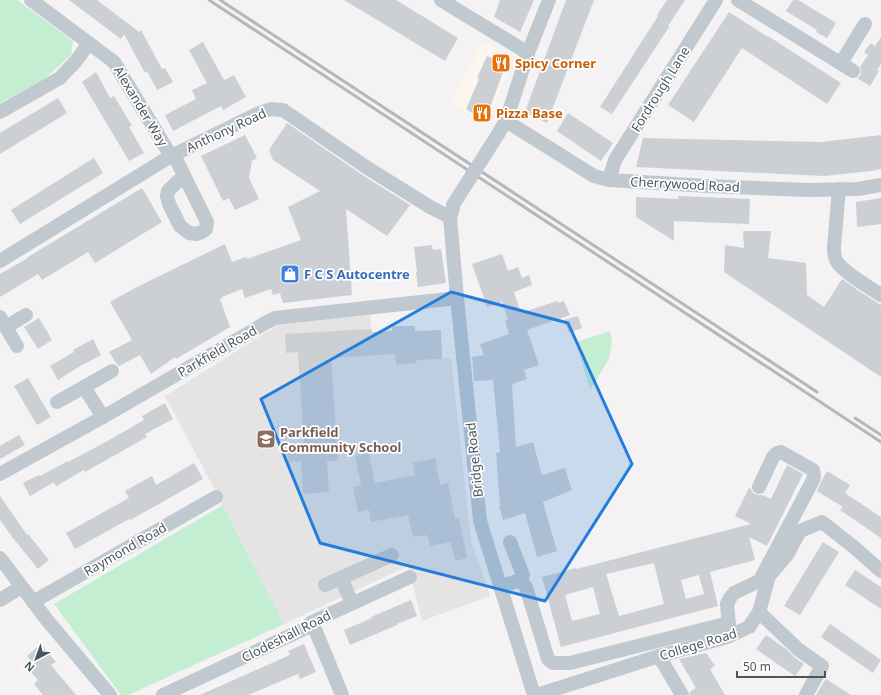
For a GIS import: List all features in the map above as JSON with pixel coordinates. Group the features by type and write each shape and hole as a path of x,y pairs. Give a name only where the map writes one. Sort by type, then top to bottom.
{"street":[{"name":"Alexander Way","path":"30,0 114,62 185,177"},
{"path":"441,0 528,53"},
{"path":"452,211 503,126 528,53 549,0"},
{"name":"Fordrough Lane","path":"609,180 615,160 716,0"},
{"path":"738,0 847,67 865,24"},
{"path":"1,110 60,78 76,62 89,43"},
{"name":"Anthony Road","path":"0,261 172,156 257,114 271,109 283,110 366,167 430,207 452,211"},
{"name":"Cherrywood Road","path":"503,126 594,176 609,180 808,190 858,189 881,185"},
{"path":"839,189 834,247 836,261 847,272 881,295"},
{"name":"Bridge Road","path":"452,211 457,298 480,521 534,695"},
{"name":"Parkfield Road","path":"0,474 103,417 275,318 457,298"},
{"path":"17,346 3,322 26,314"},
{"path":"56,402 112,371"},
{"path":"84,386 103,417"},
{"path":"520,580 526,587 548,659 553,663 570,663 730,629 727,604 730,598 734,594 760,580 814,476 813,470 781,452 777,453 759,487"},
{"name":"Raymond Road","path":"33,602 216,497"},
{"name":"College Road","path":"537,695 659,656 727,637 730,629 749,627 760,612 769,576 787,555 800,531 822,522 881,571"},
{"path":"500,587 520,580 523,575 510,542"},
{"path":"325,585 392,555"},
{"path":"0,558 47,620 110,695"},
{"name":"Clodeshall Road","path":"163,695 306,628 312,622 410,577"},
{"path":"341,578 352,603"},
{"path":"0,600 21,587"},
{"path":"760,612 799,650 822,666 806,695"},
{"path":"312,622 342,695"},
{"path":"659,656 682,695"}],"highlighted area":[{"path":"451,292 568,323 632,464 545,601 320,543 261,399"}],"shaded area":[{"path":"484,41 512,58 498,96 485,125 450,102"},
{"name":"Parkfield Community School","path":"370,314 373,355 395,354 396,365 416,363 416,360 451,358 471,540 490,596 422,621 408,566 284,624 165,396 278,325"}],"green space":[{"path":"0,0 17,0 73,41 71,55 43,80 0,103"},
{"path":"610,331 612,341 609,359 590,390 576,342"},
{"path":"223,505 284,624 128,695 121,695 54,604"}],"building":[{"path":"69,0 97,0 139,32 141,30 162,69 165,68 173,82 157,90 147,71 145,73 124,34 121,39"},
{"path":"344,0 396,0 458,38 445,61"},
{"path":"500,0 534,0 520,32 494,17"},
{"path":"566,0 594,0 547,123 525,112"},
{"path":"667,0 685,0 612,114 600,107"},
{"path":"793,0 798,0 836,23 827,38 786,11"},
{"path":"729,12 841,83 827,104 742,48 694,122 668,105"},
{"path":"881,37 881,64 877,70 879,71 870,86 857,78 860,76 860,67 868,55 864,52 871,43 875,46"},
{"path":"203,42 224,80 234,75 246,97 223,110 221,106 173,131 165,115 196,99 192,90 207,83 189,50"},
{"path":"493,53 507,61 485,122 466,109 487,56 492,58"},
{"path":"96,72 110,98 114,96 132,126 129,127 144,153 129,161 82,82"},
{"path":"58,98 67,113 0,154 0,133"},
{"path":"568,113 613,143 601,161 557,131"},
{"path":"287,123 361,174 410,205 387,236 346,209 352,295 283,303 280,293 273,295 271,289 245,298 242,289 220,299 230,327 176,359 175,357 151,374 140,355 119,366 109,352 132,340 110,302 135,288 225,244 232,262 246,257 247,259 301,240 288,207 320,191 273,160 269,150"},
{"path":"245,135 257,158 252,161 249,178 259,199 235,210 229,198 223,201 201,156"},
{"path":"881,135 881,169 871,171 824,176 636,167 643,138 821,142"},
{"path":"94,158 103,173 20,224 11,210"},
{"path":"142,188 162,222 95,263 88,252 42,280 38,274 0,297 0,274"},
{"path":"678,196 750,199 749,224 674,221 674,241 636,217 636,197 678,199"},
{"path":"881,198 881,224 857,227 856,202"},
{"path":"743,231 771,231 768,258 806,263 807,295 824,307 842,279 881,305 881,377 724,272 725,245 744,248"},
{"path":"432,245 433,250 441,249 446,283 418,287 414,247"},
{"path":"502,254 508,271 518,267 522,278 529,275 532,285 514,292 521,313 557,301 558,303 564,301 570,315 527,330 539,365 524,370 527,379 512,384 516,447 533,442 542,475 565,468 572,490 543,502 557,551 537,557 525,513 503,520 499,506 496,453 500,452 493,380 474,381 472,357 484,355 480,344 509,334 505,321 508,320 502,302 487,307 472,264"},
{"path":"578,316 582,328 569,333 564,320"},
{"path":"39,318 52,340 38,349 24,327"},
{"path":"392,326 415,326 415,331 441,330 442,359 416,360 417,363 396,365 395,354 331,358 338,461 327,461 329,492 303,494 301,461 288,462 287,445 304,444 298,352 286,353 285,334 371,329 372,332 392,331"},
{"path":"93,339 101,355 58,380 50,366 74,352 73,350"},
{"path":"28,378 51,417 37,425 14,386"},
{"path":"165,403 173,419 145,434 147,437 85,472 84,470 56,486 54,482 30,496 23,483 68,462 113,438 144,420 142,416"},
{"path":"19,435 25,445 0,459 0,446"},
{"path":"369,453 375,483 415,475 413,463 435,458 440,485 448,483 455,519 459,518 467,558 455,561 451,542 430,546 427,535 413,537 408,515 371,522 369,510 358,512 353,487 361,485 355,456"},
{"path":"194,463 203,479 75,549 66,533 129,498 125,491 152,476 156,485"},
{"path":"787,465 803,474 767,546 749,537 755,560 710,572 718,606 561,647 542,577 751,524 735,516 749,488 755,494 771,499","holes":["654,563 664,604 619,616 606,574","699,575 704,594 686,599 681,580","593,587 600,614 572,621 565,595"]},
{"path":"827,471 850,485 845,493 881,517 881,538 840,510 843,507 817,491"},
{"path":"0,496 27,535 28,534 49,560 38,569 0,520"},
{"path":"823,542 839,552 800,615 784,606"},
{"path":"855,570 881,587 881,609 845,585"},
{"path":"411,600 417,616 350,645 344,630"},
{"path":"830,624 881,660 873,673 821,637"},
{"path":"766,635 804,664 795,676 756,649"},
{"path":"41,644 56,662 51,665 76,695 43,695 34,684 38,680 30,671 35,666 27,656"},
{"path":"304,644 316,672 300,679 298,674 248,695 200,695 290,655 288,651"},
{"path":"706,653 715,666 710,669 725,695 690,695 690,692 696,688 679,659"},
{"path":"826,679 851,695 816,695"}],"railway":[{"path":"209,0 881,442"},
{"path":"220,0 817,392"},
{"path":"855,418 881,435"}],"place":[{"name":"Spicy Corner","path":"501,63"},
{"name":"Pizza Base","path":"482,113"},
{"name":"F C S Autocentre","path":"290,274"},
{"name":"Parkfield Community School","path":"266,439"}]}
